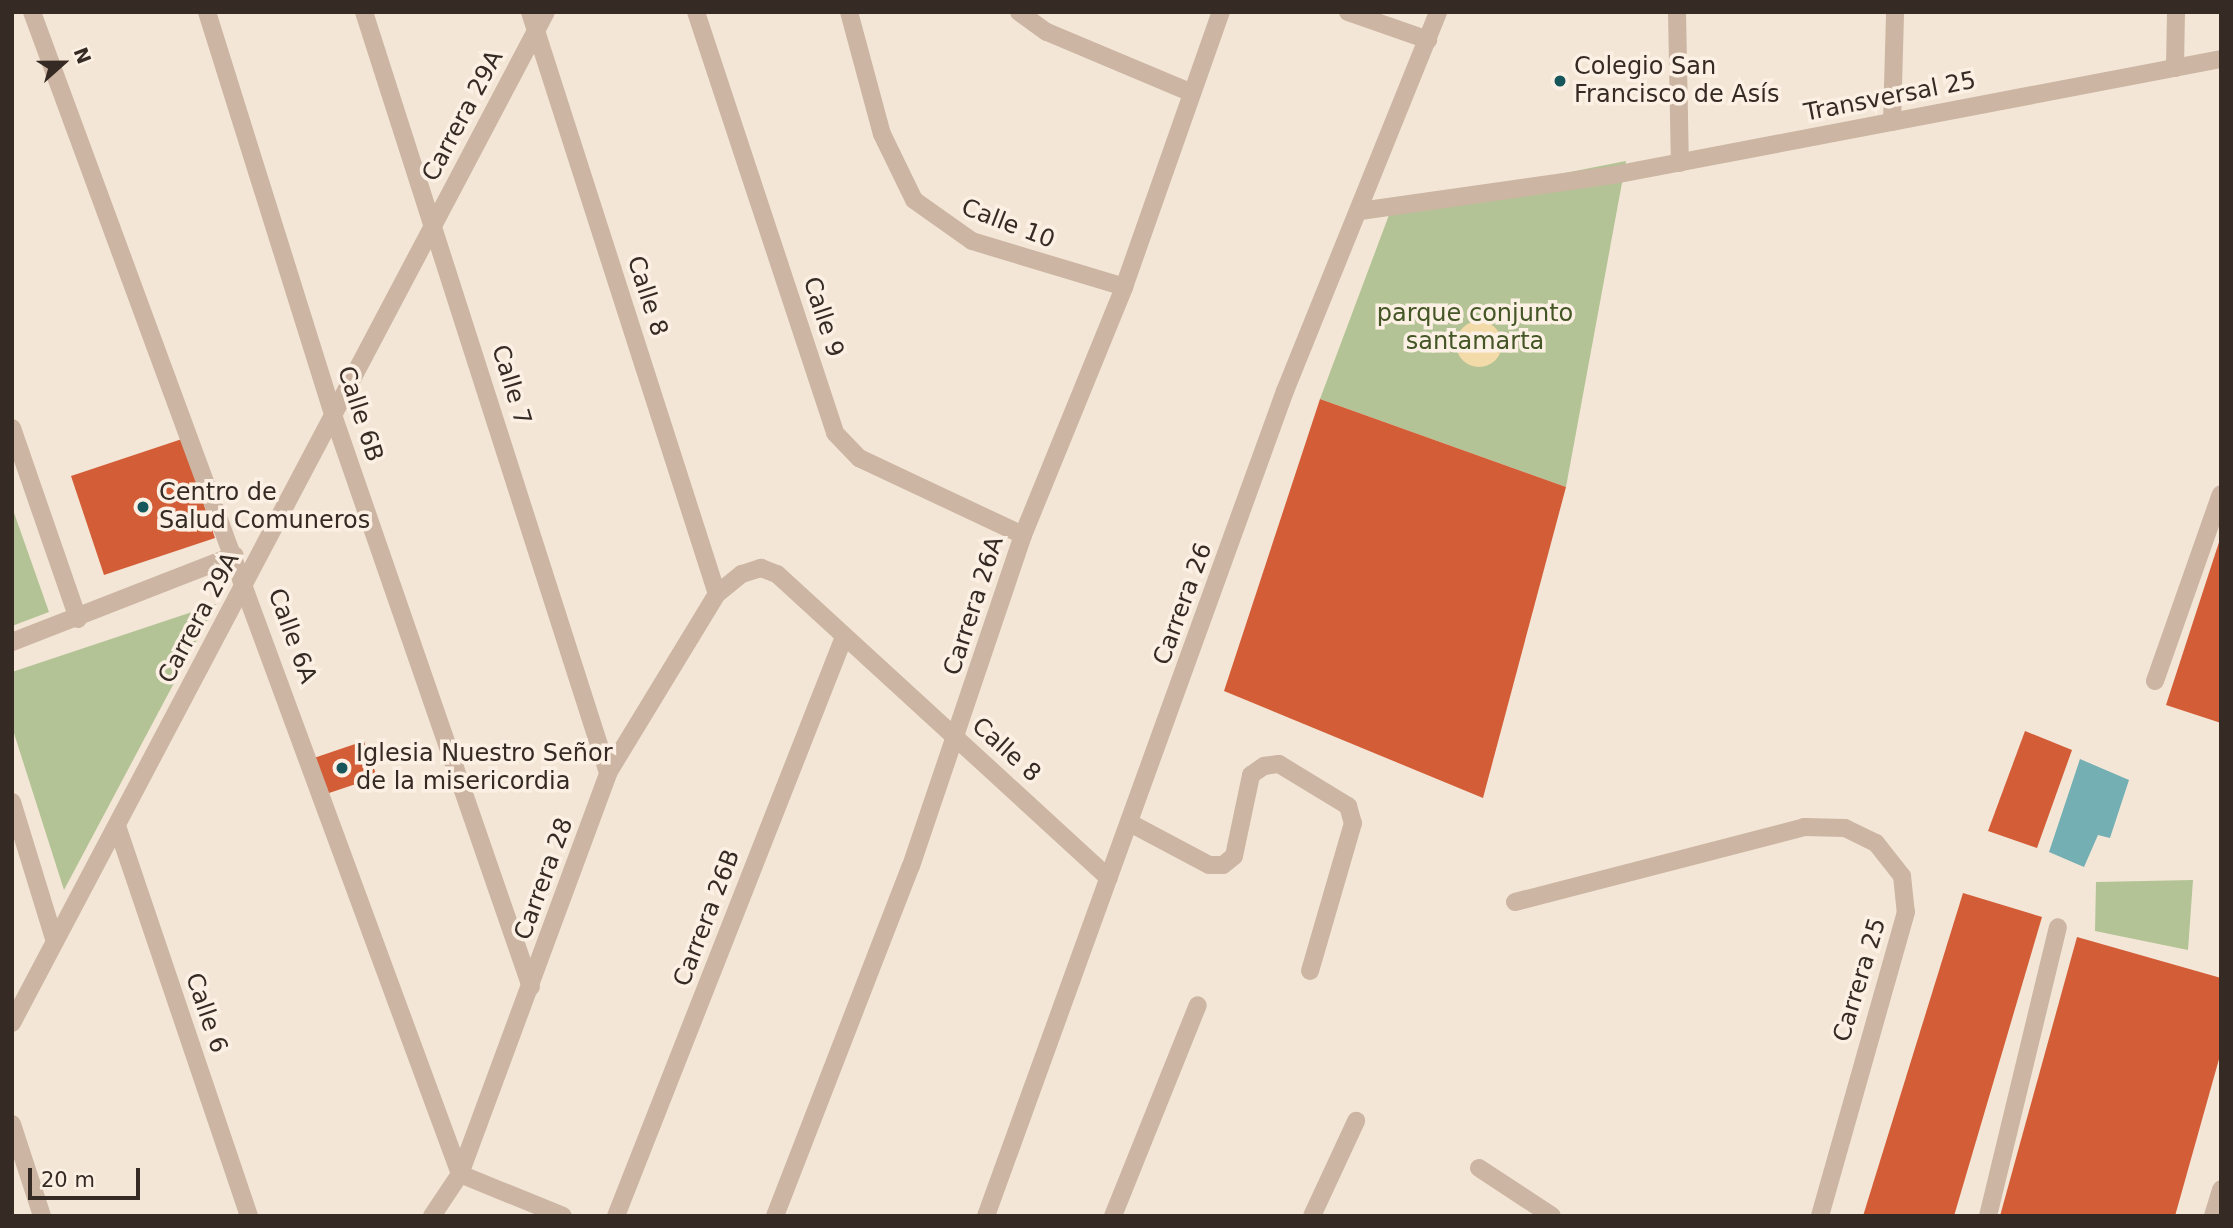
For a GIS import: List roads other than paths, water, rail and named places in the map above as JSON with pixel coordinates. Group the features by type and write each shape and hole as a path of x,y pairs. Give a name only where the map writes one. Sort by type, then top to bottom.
{"street":[{"name":"Calle 6A","path":"32,12 246,581 460,1174"},
{"name":"Calle 6B","path":"207,12 333,415 531,987"},
{"name":"Calle 7","path":"364,12 435,223 608,773"},
{"name":"Calle 8","path":"530,12 717,594"},
{"name":"Carrera 29A","path":"12,1023 546,12"},
{"name":"Calle 9","path":"696,12 835,433 859,458 1023,535"},
{"name":"Calle 10","path":"849,12 882,134 914,200 972,241 1124,287"},
{"path":"1019,12 1047,32 1192,93"},
{"name":"Carrera 26A","path":"775,1216 956,738 1023,535 1124,287 1221,12"},
{"path":"1348,12 1428,40"},
{"name":"Carrera 26","path":"986,1216 1285,391 1360,211 1438,12"},
{"path":"1677,12 1680,163"},
{"path":"1892,122 1895,12"},
{"path":"2175,68 2176,12"},
{"name":"Transversal 25","path":"1360,211 1680,163 2221,59"},
{"path":"12,428 17,461 78,619"},
{"path":"2155,681 2221,494"},
{"name":"Carrera 29A","path":"12,642 78,619 236,555"},
{"name":"Carrera 28","path":"432,1216 460,1174 608,773 717,594 742,574 761,568 776,574"},
{"name":"Calle 8","path":"776,574 1109,878"},
{"name":"Carrera 26B","path":"616,1216 844,637"},
{"path":"1130,823 1209,865 1223,865 1234,856 1251,775 1264,766 1279,764 1348,806 1353,823 1310,971"},
{"path":"12,802 55,942"},
{"name":"Calle 6","path":"117,825 249,1216"},
{"name":"Carrera 25","path":"1515,902 1804,827 1845,828 1876,844 1902,876 1906,912 1820,1216"},
{"path":"1988,1216 2058,927"},
{"path":"1113,1216 1198,1006"},
{"path":"1312,1216 1356,1121"},
{"path":"12,1124 42,1216"},
{"path":"1479,1168 1552,1216"},
{"path":"460,1174 563,1216"},
{"path":"2213,1216 2221,1189"}],"water":[{"path":"2080,759 2129,780 2110,838 2098,835 2084,867 2049,852"}],"place":[{"name":"Colegio San Francisco de Asís","path":"1560,81"},
{"name":"Centro de Salud Comuneros","path":"143,507"},
{"name":"Iglesia Nuestro Señor de la misericordia","path":"342,768"}],"park label":[{"name":"parque conjunto santamarta","path":"1475,328"}]}
